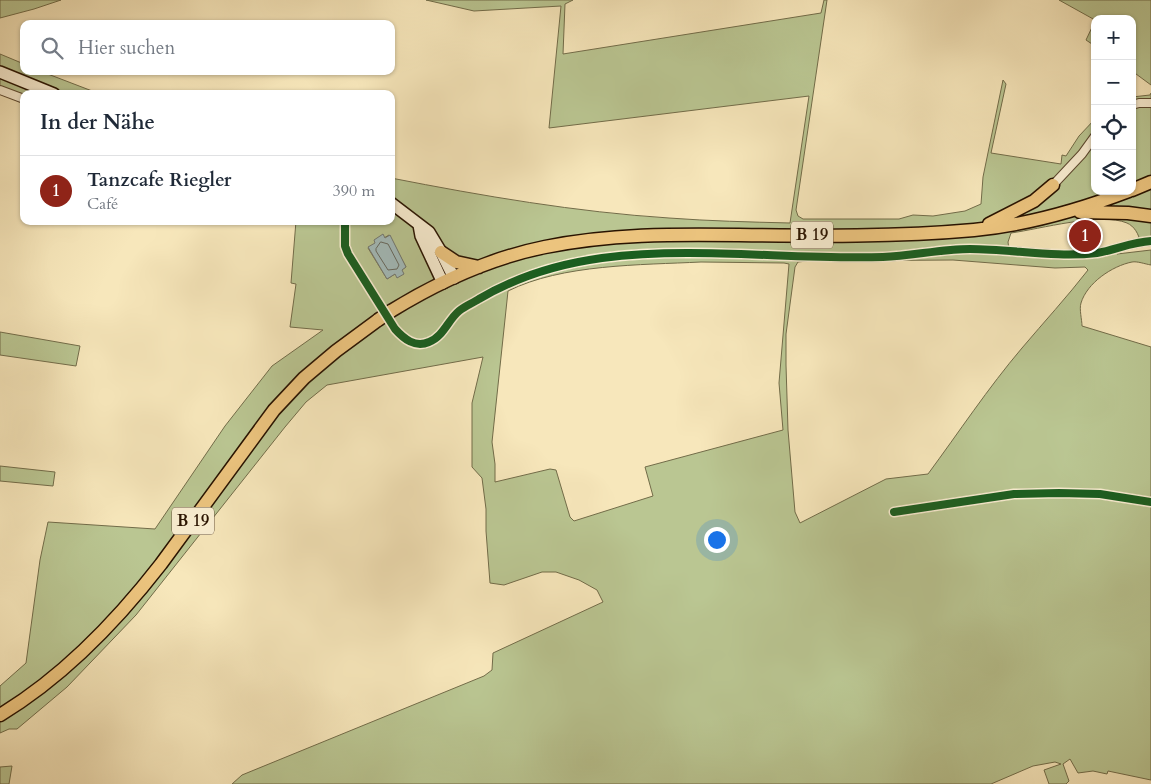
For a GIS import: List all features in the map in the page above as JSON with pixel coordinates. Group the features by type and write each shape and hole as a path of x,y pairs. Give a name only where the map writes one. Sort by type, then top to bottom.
{"main road":[{"name":"B 19","path":"1136,189 1151,182"},
{"path":"976,230 1034,201 1053,185"},
{"name":"B 19","path":"0,715 42,686 75,659 101,634 161,564 274,410 304,378 336,351 391,311 449,280 516,254 545,247 618,236 672,234 904,235 976,230 1016,224 1070,212 1119,195"},
{"path":"1070,212 1128,213 1151,216"},
{"path":"441,252 456,262 479,267"}],"street":[{"path":"0,72 44,90"},
{"path":"0,90 20,98"},
{"path":"1136,104 1151,103"},
{"path":"1053,185 1091,142"},
{"path":"395,206 429,232 441,252 449,280"},
{"path":"345,225 345,246 348,254 395,329 405,339 417,344 429,342 437,337 458,311 502,286 526,275 550,268 603,258 685,253 884,257 968,249 1096,253 1151,241"},
{"path":"419,225 421,236 449,280"},
{"path":"894,512 1014,494 1100,494 1151,502"}],"green space":[{"path":"0,0 61,0 0,18"},
{"path":"426,0 573,0 565,4 563,54 821,13 824,0 827,0 796,210 798,216 803,219 899,219 913,215 933,216 965,211 981,204 983,177 1003,80 1006,84 991,153 1061,164 1062,155 1066,156 1079,136 1091,123 1091,195 1136,195 1136,97 1150,95 1151,93 1151,241 1140,242 1136,231 1127,223 1102,219 1070,222 1011,233 1008,242 1009,250 1096,253 1132,243 1117,254 1151,250 1151,265 1132,262 1109,271 1094,282 1084,296 1080,308 1082,326 1151,347 1151,780 1108,771 1107,774 1093,771 1078,773 1070,759 1063,764 1069,781 1066,784 1049,784 1044,770 1061,764 1055,762 1033,766 991,784 232,784 242,775 484,676 492,670 493,653 603,602 597,590 579,580 556,572 542,572 504,585 490,583 486,509 482,478 472,467 472,403 483,357 327,385 306,402 285,427 136,615 67,687 17,729 9,729 0,733 0,686 26,663 40,560 48,522 155,529 225,426 272,366 323,330 290,327 296,284 291,283 296,225 395,225 395,179 495,197 599,212 684,219 790,223 809,96 549,128 561,6 474,11","holes":["429,232 462,264 478,267 443,282","383,235 384,238 389,235 406,267 387,279 368,248","953,260 1055,268 1085,267 1088,270 997,379 928,474 886,479 800,523 795,512 788,430 786,365 786,334 795,267 798,262","701,262 789,264 779,383 783,430 645,467 653,496 574,521 570,517 556,470 550,469 495,482 492,442 508,291 529,282 552,276 602,267"]},
{"path":"1059,0 1151,0 1151,85 1136,74 1136,15 1091,15 1091,18"},
{"path":"1091,29 1091,43 1086,40"},
{"path":"0,54 20,62 20,75 50,75 90,90 20,90 20,98 0,90"},
{"path":"0,332 80,346 76,366 0,355"},
{"path":"0,466 55,472 53,486 0,481"},
{"path":"12,766 9,784 0,784 0,767"}],"water":[{"path":"383,234 385,238 390,235 406,267 402,270 404,274 397,278 395,274 387,279 368,247 375,243 374,240"}],"cycle path":[{"path":"345,225 345,246 348,254 395,329 410,342 419,344 434,340 461,309 508,284 539,272 602,258 672,253 883,257 970,249 1081,254 1097,253 1151,241"},
{"path":"894,512 1014,494 1100,494 1151,502"}],"place":[{"name":"Tanzcafe Riegler","path":"1085,236"}]}
